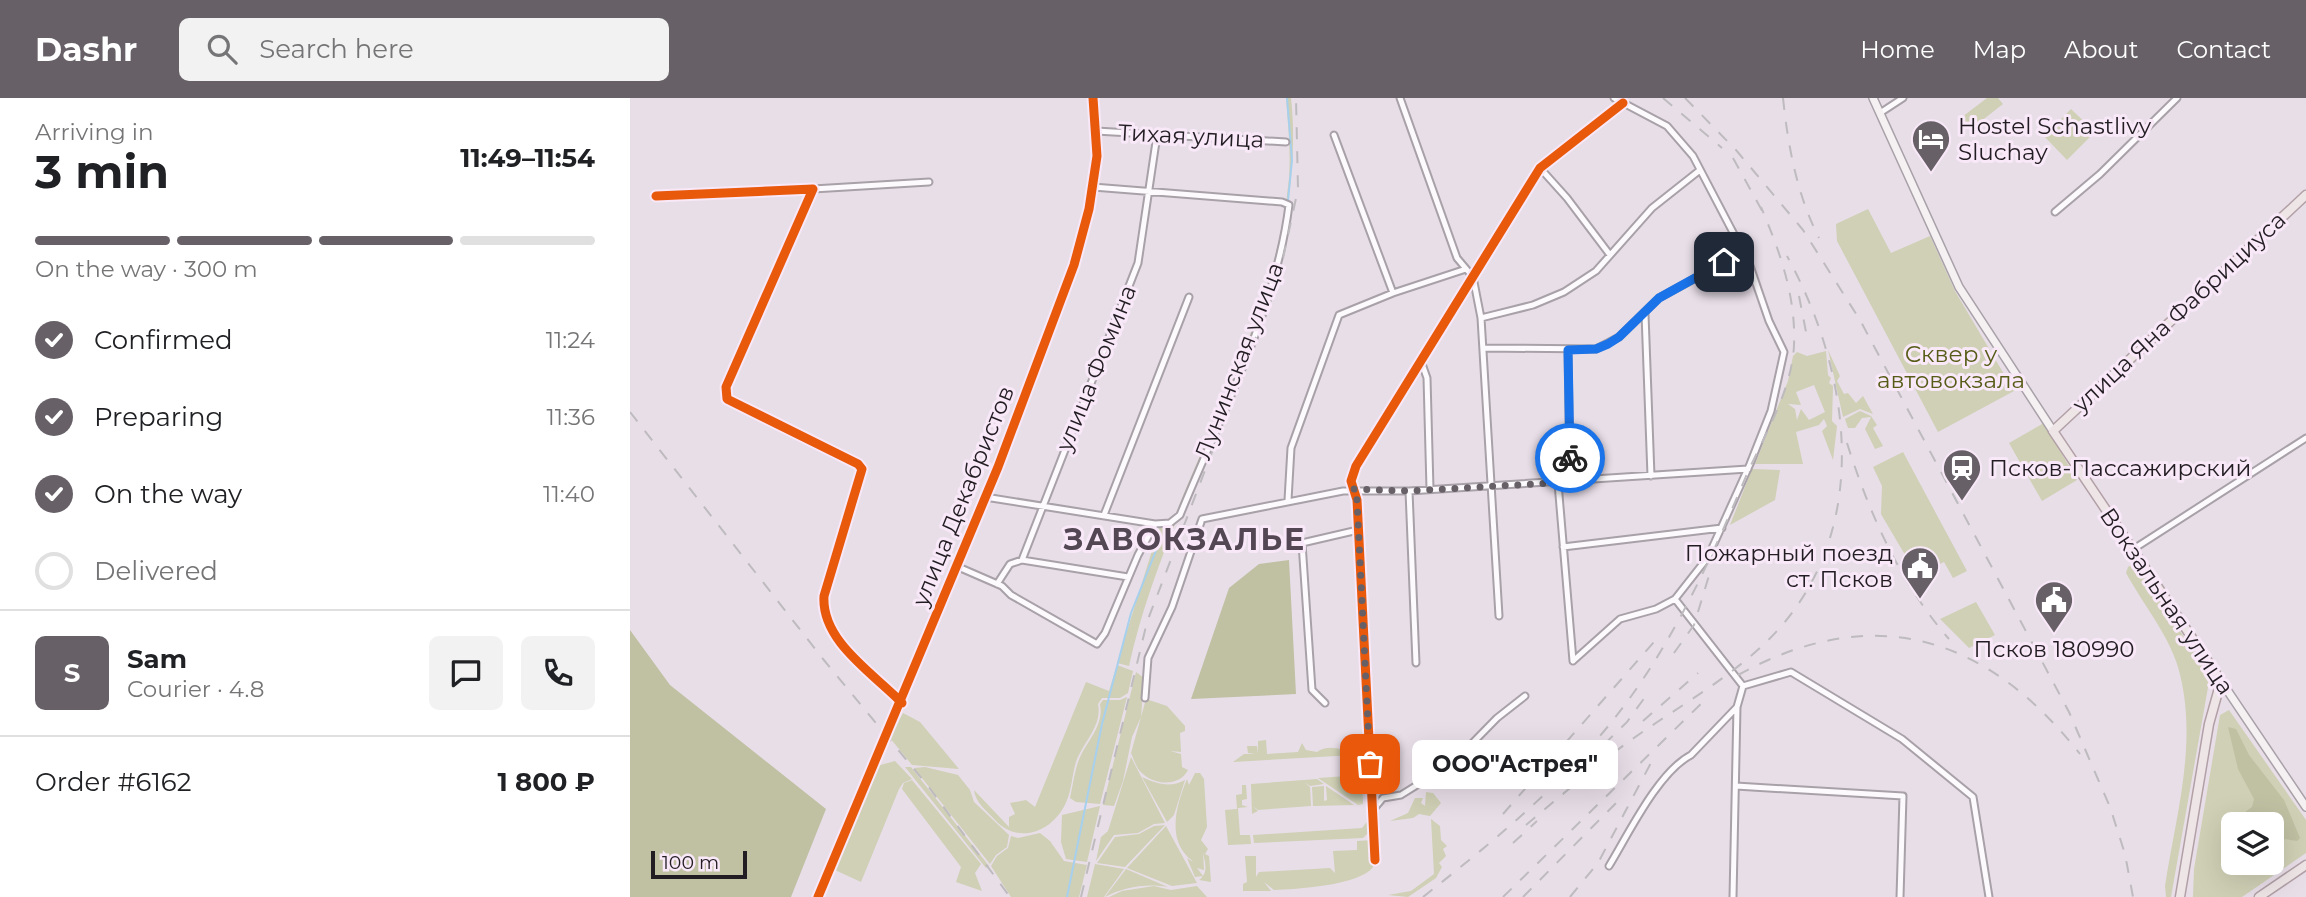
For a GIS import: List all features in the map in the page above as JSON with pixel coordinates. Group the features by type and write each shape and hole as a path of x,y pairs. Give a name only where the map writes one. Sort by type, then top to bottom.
{"main road":[{"name":"улица Яна Фабрициуса","path":"2053,430 2306,196"},
{"name":"Вокзальная улица","path":"2053,430 2221,681"},
{"path":"2180,897 2209,723 2221,681"},
{"path":"2259,897 2306,865"}],"street":[{"name":"улица Декабристов","path":"818,897 902,703 1074,265 1093,187 1096,131 1093,98"},
{"path":"1400,98 1457,258 1473,277 1481,318 1489,486 1499,616"},
{"path":"1558,483 1573,661 1620,619 1656,609 1675,599 1709,557 1771,411 1784,352 1726,214 1687,147 1667,126 1614,98"},
{"name":"Вокзальная улица","path":"1873,98 1959,287 2053,430"},
{"path":"1880,113 1903,98"},
{"path":"2055,212 2100,174 2177,98"},
{"path":"1375,860 1358,530 1351,481 1356,467 1540,168 1623,103"},
{"name":"Тихая улица","path":"1096,131 1286,142"},
{"name":"улица Фомина","path":"997,584 1010,564 1022,560 1138,264 1157,135"},
{"path":"1334,135 1393,293"},
{"path":"1540,168 1567,198 1610,255"},
{"path":"1481,318 1533,305 1564,292 1596,271 1652,208 1700,170"},
{"path":"656,196 929,182"},
{"path":"1093,187 1149,194"},
{"path":"813,189 726,387 727,399 858,464 862,469 824,596 823,613 832,633 902,703"},
{"name":"Лунинская улица","path":"1149,194 1282,202 1289,205 1283,241 1262,313 1180,515 1170,523 1155,524"},
{"path":"1484,348 1596,349 1608,344 1645,314 1659,298 1743,252"},
{"path":"1288,500 1291,448 1339,316 1393,293 1466,269"},
{"path":"1104,515 1189,297"},
{"path":"1645,314 1651,476"},
{"path":"1568,350 1570,482"},
{"path":"1421,361 1427,378 1430,489"},
{"path":"2132,550 2306,438"},
{"path":"1145,698 1148,658 1172,607 1202,519 1353,489 1409,491 1748,469"},
{"path":"1409,491 1416,663"},
{"path":"956,566 997,584 1097,644 1105,634 1128,577 1155,524 985,497"},
{"path":"1563,547 1722,528"},
{"path":"1325,703 1311,690 1302,543 1358,530"},
{"path":"1022,560 1128,577"},
{"path":"1675,599 1743,685"},
{"path":"1743,685 1791,672 1902,739 1973,797 1989,897"},
{"name":"Вокзальная улица","path":"2221,681 2306,807"},
{"path":"1733,897 1737,707 1743,685"},
{"path":"1372,811 1383,798 1401,794 1454,762 1497,718 1525,696"},
{"path":"1609,866 1657,790 1682,759 1690,755 1737,707"},
{"path":"1736,786 1903,796 1900,897"}],"green space":[{"path":"1286,98 1291,98 1292,170 1280,242 1260,313 1148,596 1129,666 1117,663 1160,525 1176,513 1228,391 1273,265 1289,178"},
{"path":"1987,98 1998,98 2003,104 1971,129 1962,117"},
{"path":"2071,109 2095,132 2067,160 2044,136"},
{"name":"Сквер у автовокзала","path":"1868,209 1891,253 1930,236 1955,291 2014,391 1938,432 1837,241 1836,224"},
{"path":"1828,350 1840,376 1837,381 1844,394 1848,393 1856,403 1863,396 1873,414 1860,409 1843,417"},
{"path":"1826,351 1828,375 1831,378 1829,383 1833,386 1832,421 1837,426 1833,460 1822,431 1827,426 1824,419 1819,425 1796,432 1803,464 1755,464 1788,381 1793,356 1797,352 1807,356","holes":["1814,385 1825,412 1809,420 1801,409 1797,420 1795,409 1788,404 1801,405 1796,392"]},
{"path":"1860,411 1871,416 1877,425 1873,428 1883,446 1875,449 1865,429 1871,417 1862,418 1855,428 1848,428 1845,419"},
{"path":"2044,423 2077,480 2042,501 2009,443"},
{"path":"1903,452 1967,571 1953,578 1944,562 1934,567 1927,553 1921,556 1925,565 1915,572 1881,514 1882,486 1873,467"},
{"path":"1752,469 1780,470 1775,500 1730,525"},
{"path":"1289,560 1296,694 1191,699 1229,588 1259,564"},
{"path":"2135,563 2210,676 2171,897 2166,897 2165,886 2184,777 2184,694 2174,655 2126,573 2128,567"},
{"path":"1976,602 1995,635 1969,648 1940,619"},
{"path":"630,630 670,685 826,809 791,897 630,897"},
{"path":"1117,665 1133,671 1128,693 1120,698 1102,698 1098,704 1096,724 1077,758 1069,794 1061,811 1054,820 1036,831 1025,833 1004,828 982,806 974,790 1009,827 1009,817 1015,814 1010,803 1026,800 1035,807 1086,682 1109,691"},
{"path":"1136,672 1144,678 1141,717 1132,737 1123,781 1114,806 1103,805"},
{"path":"1127,697 1100,804 1076,802 1070,798 1076,770 1098,725 1100,704 1103,700 1120,700"},
{"path":"1146,699 1167,706 1185,726 1185,731 1180,733 1181,752 1170,751 1181,754 1182,767 1188,770 1180,779 1155,781 1143,774 1136,765 1131,753"},
{"path":"2229,710 2306,820 2306,853 2284,868 2284,812 2221,812 2221,875 2274,875 2242,897 2193,897 2194,869 2220,715"},
{"path":"903,713 920,722 959,769 912,765 890,738"},
{"path":"2228,727 2236,729 2249,755 2284,800 2300,838 2297,841 2284,841 2284,812 2245,812 2252,807 2254,799 2238,769"},
{"path":"1266,740 1267,754 1298,752 1302,743 1306,750 1317,752 1336,748 1354,755 1233,762 1244,754 1255,754 1248,753 1247,746 1257,746 1258,754 1258,741"},
{"path":"1131,757 1165,823 1154,824 1138,833 1114,835 1096,861 1101,837 1108,831"},
{"path":"895,761 912,779 903,783 899,789 861,882 835,870 877,766"},
{"path":"905,767 911,767 989,866 986,868"},
{"path":"925,767 958,775 970,790 974,802 1009,835 1007,847 996,855 990,864 914,768"},
{"path":"1195,773 1200,773 1204,779 1207,827 1201,840 1208,849 1205,854 1209,856 1211,882 1199,880 1203,876 1195,877 1187,858 1193,862 1180,847 1177,837 1176,817 1180,797 1187,779 1189,785","holes":["1203,852 1206,866 1203,876 1197,868 1204,870"]},
{"path":"1362,775 1363,804 1358,805 1318,778"},
{"path":"1142,777 1164,784 1185,780 1174,815 1167,822"},
{"path":"1317,779 1324,784 1310,786 1304,782 1310,787 1311,806 1258,810 1253,806 1258,811 1252,814 1251,784"},
{"path":"912,780 981,864 975,873 982,891 956,882 961,867 902,789 904,783"},
{"path":"1242,785 1246,785 1247,799 1242,800 1242,805 1248,807 1238,808 1240,835 1250,835 1251,844 1228,845 1225,810 1237,809 1236,795 1242,794"},
{"path":"1324,786 1324,801 1327,800 1326,786 1354,805 1313,806 1312,787"},
{"path":"1426,792 1433,793 1441,803 1430,816 1419,814 1413,818 1390,821 1408,813 1415,798 1423,798 1421,803 1425,806"},
{"path":"1100,806 1087,862 1066,859 1061,842 1062,815"},
{"path":"1369,819 1370,831 1363,838 1254,843 1253,835 1362,828"},
{"path":"1431,819 1440,826 1441,840 1447,846 1443,849 1446,856 1439,863 1442,867 1436,878 1408,897 1388,895 1411,891 1434,874"},
{"path":"1165,825 1125,867 1097,863 1115,837 1139,834 1154,826"},
{"path":"1166,826 1197,883 1172,886 1127,868"},
{"path":"1040,833 1050,841 1064,861 1087,865 1079,897 1011,897 991,866 997,856 1008,848 1011,836 1018,838"},
{"path":"1372,840 1373,867 1355,878 1326,885 1274,890 1264,882 1271,891 1243,891 1243,884 1247,882 1245,856 1256,856 1256,877 1259,872 1330,868 1335,873 1333,851 1357,850 1357,841"},
{"path":"1095,864 1124,869 1104,897 1087,897"},
{"path":"1126,869 1168,887 1135,887 1105,897"},
{"path":"1154,886 1171,890 1197,886 1207,897 1109,897 1122,891"}],"waterway":[{"path":"1287,98 1292,160 1288,201"},
{"path":"1067,897 1102,724 1131,613 1157,548"}],"railway":[{"path":"1081,897 1147,622 1279,277 1298,189 1296,98"},
{"path":"1663,98 1722,148"},
{"path":"1685,98 1736,150 1803,230 1860,320 2069,712 2110,807 2125,854 2133,897"},
{"path":"1783,98 1795,170 1805,205 1819,238"},
{"path":"1733,158 1765,216"},
{"path":"1423,897 1535,804 1586,752 1632,695 1666,643 1696,588 1783,395 1792,362 1794,327 1789,292 1761,207"},
{"path":"1595,768 1742,664 1761,647 1798,605 1823,559 1837,509 1842,458 1838,406 1827,354 1810,304 1787,256"},
{"path":"1799,296 1806,332"},
{"path":"630,412 823,659 928,786 1010,897"},
{"path":"1847,443 1865,495 1901,571 1915,595 1949,639"},
{"path":"1674,653 1694,625 1711,569"},
{"path":"1503,814 1661,634"},
{"path":"1738,675 1788,652 1836,639 1881,636 1925,642 1967,657 2006,681 2044,714 2080,754"},
{"path":"1643,721 1698,673"},
{"path":"1587,761 1627,722 1648,693"},
{"path":"1503,897 1708,697"},
{"path":"1570,897 1598,863 1653,759"},
{"path":"1526,825 1601,762"},
{"path":"1523,897 1624,795"},
{"path":"1513,843 1537,821"}],"cycle path":[{"path":"818,897 998,467 1074,265 1089,209 1097,156 1093,98"},
{"path":"1375,860 1357,500 1351,481 1356,466 1540,168 1623,103"},
{"path":"656,196 813,189 726,387 727,399 858,464 862,469 824,596 825,612 840,642 902,703"}],"way so far":[{"path":"1370,764 1357,500 1353,489 1409,491 1570,482 1570,458"}],"place":[{"name":"Hostel Schastlivy Sluchay","path":"1931,173"},
{"name":"Псков-Пассажирский","path":"1962,502"},
{"name":"Пожарный поезд ст. Псков","path":"1920,600"},
{"name":"Псков 180990","path":"2054,634"},
{"name":"ООО\"Астрея\"","path":"1370,764"}],"district":[{"name":"ЗАВОКЗАЛЬЕ","path":"1185,540"}],"route":[{"path":"1570,458 1568,350 1596,349 1608,344 1645,314 1649,305 1724,262"}]}
